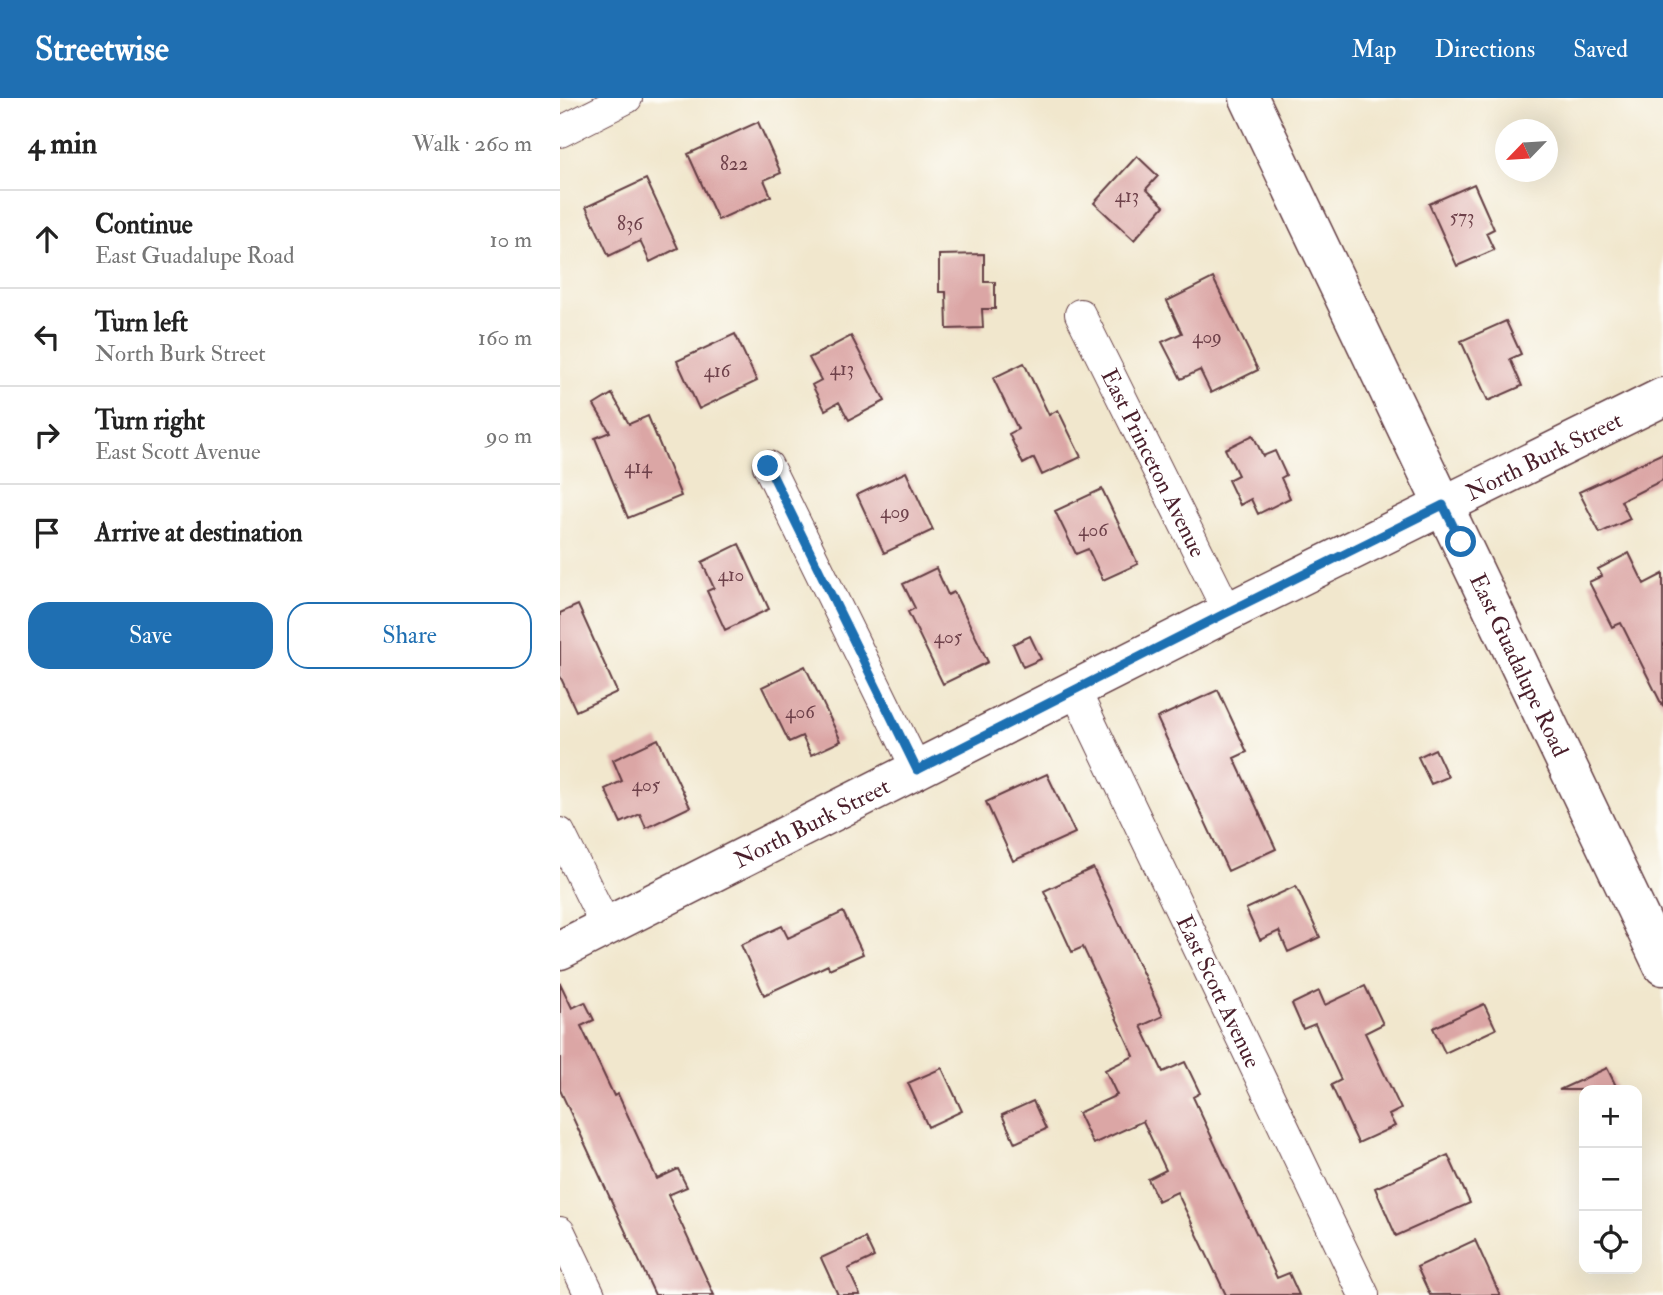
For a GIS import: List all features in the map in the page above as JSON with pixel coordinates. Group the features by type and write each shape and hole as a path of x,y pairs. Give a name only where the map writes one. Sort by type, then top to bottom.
{"street":[{"path":"560,132 627,98"},
{"name":"East Guadalupe Road","path":"1249,98 1662,957"},
{"name":"East Princeton Avenue","path":"1080,314 1228,612"},
{"name":"North Burk Street","path":"560,950 1228,612 1663,397"},
{"path":"768,466 917,770"},
{"name":"East Scott Avenue","path":"1075,690 1363,1295"},
{"path":"560,832 606,926"},
{"path":"560,1232 590,1295"}],"building":[{"path":"758,122 781,173 764,180 771,196 718,220 688,154"},
{"path":"1137,156 1158,176 1146,189 1164,206 1134,240 1094,203"},
{"path":"646,179 678,248 650,262 640,241 609,256 586,207"},
{"path":"1474,184 1494,229 1486,233 1494,250 1457,266 1429,204"},
{"path":"984,254 984,282 995,282 995,309 982,309 983,328 947,329 946,292 939,292 939,255"},
{"path":"1213,278 1258,370 1211,393 1200,370 1181,379 1162,342 1182,333 1167,301"},
{"path":"1506,321 1521,354 1510,359 1522,386 1488,401 1461,341"},
{"path":"735,334 757,381 699,409 677,361"},
{"path":"851,336 885,401 849,420 839,402 825,410 812,385 821,380 809,358"},
{"path":"1024,363 1049,415 1058,410 1081,457 1042,475 1034,458 1023,464 1009,434 1018,429 993,378"},
{"path":"612,394 629,424 648,416 681,496 628,518 595,438 610,432 594,405"},
{"path":"1253,435 1263,456 1275,451 1286,475 1281,478 1290,498 1258,514 1251,499 1240,505 1228,480 1238,475 1225,449"},
{"path":"1663,453 1663,480 1621,501 1630,519 1600,533 1579,492"},
{"path":"906,472 933,530 884,553 857,495"},
{"path":"1102,489 1138,564 1103,580 1088,549 1076,554 1055,511"},
{"path":"739,544 769,609 725,630 707,591 714,588 702,562"},
{"path":"1629,553 1644,584 1663,574 1663,707 1621,623 1612,627 1589,582 1602,576 1598,569"},
{"path":"936,568 948,595 954,592 988,662 943,684 908,612 915,608 903,584"},
{"path":"578,605 617,692 576,711 560,676 560,613"},
{"path":"1030,636 1041,659 1023,667 1013,644"},
{"path":"805,666 841,741 811,755 802,736 789,742 762,687"},
{"path":"1218,690 1247,752 1234,758 1276,849 1228,871 1157,718"},
{"path":"658,739 690,807 646,828 640,814 621,823 605,789 622,781 613,760"},
{"path":"1435,749 1448,777 1431,784 1418,757"},
{"path":"1047,774 1075,833 1013,861 986,802"},
{"path":"1093,868 1163,1016 1141,1026 1163,1072 1185,1062 1200,1093 1193,1097 1277,1278 1289,1273 1299,1295 1226,1295 1177,1192 1158,1201 1148,1179 1166,1170 1143,1121 1093,1144 1078,1113 1117,1095 1105,1070 1134,1056 1083,947 1072,952 1044,891"},
{"path":"1296,886 1320,937 1288,952 1279,931 1260,940 1246,909"},
{"path":"843,912 863,954 829,969 828,965 764,995 741,945 782,926 788,938"},
{"path":"560,983 572,1008 585,1002 594,1020 581,1026 614,1096 618,1094 657,1179 678,1169 687,1187 668,1195 714,1295 655,1295 560,1090"},
{"path":"1365,986 1383,1024 1365,1033 1401,1109 1389,1115 1395,1126 1358,1143 1331,1085 1341,1080 1315,1024 1303,1029 1292,1004 1319,991 1325,1005"},
{"path":"1484,1004 1496,1029 1445,1053 1433,1028"},
{"path":"942,1068 962,1111 928,1127 908,1083"},
{"path":"1607,1068 1616,1085 1579,1085 1579,1090 1559,1090"},
{"path":"1033,1101 1046,1129 1015,1143 1002,1115"},
{"path":"1448,1155 1470,1203 1396,1236 1375,1188"},
{"path":"865,1238 874,1257 848,1269 860,1295 838,1295 821,1258"},
{"path":"1475,1240 1500,1295 1430,1295 1417,1267"}],"route":[{"path":"768,466 917,770 1443,505 1461,542"}]}
